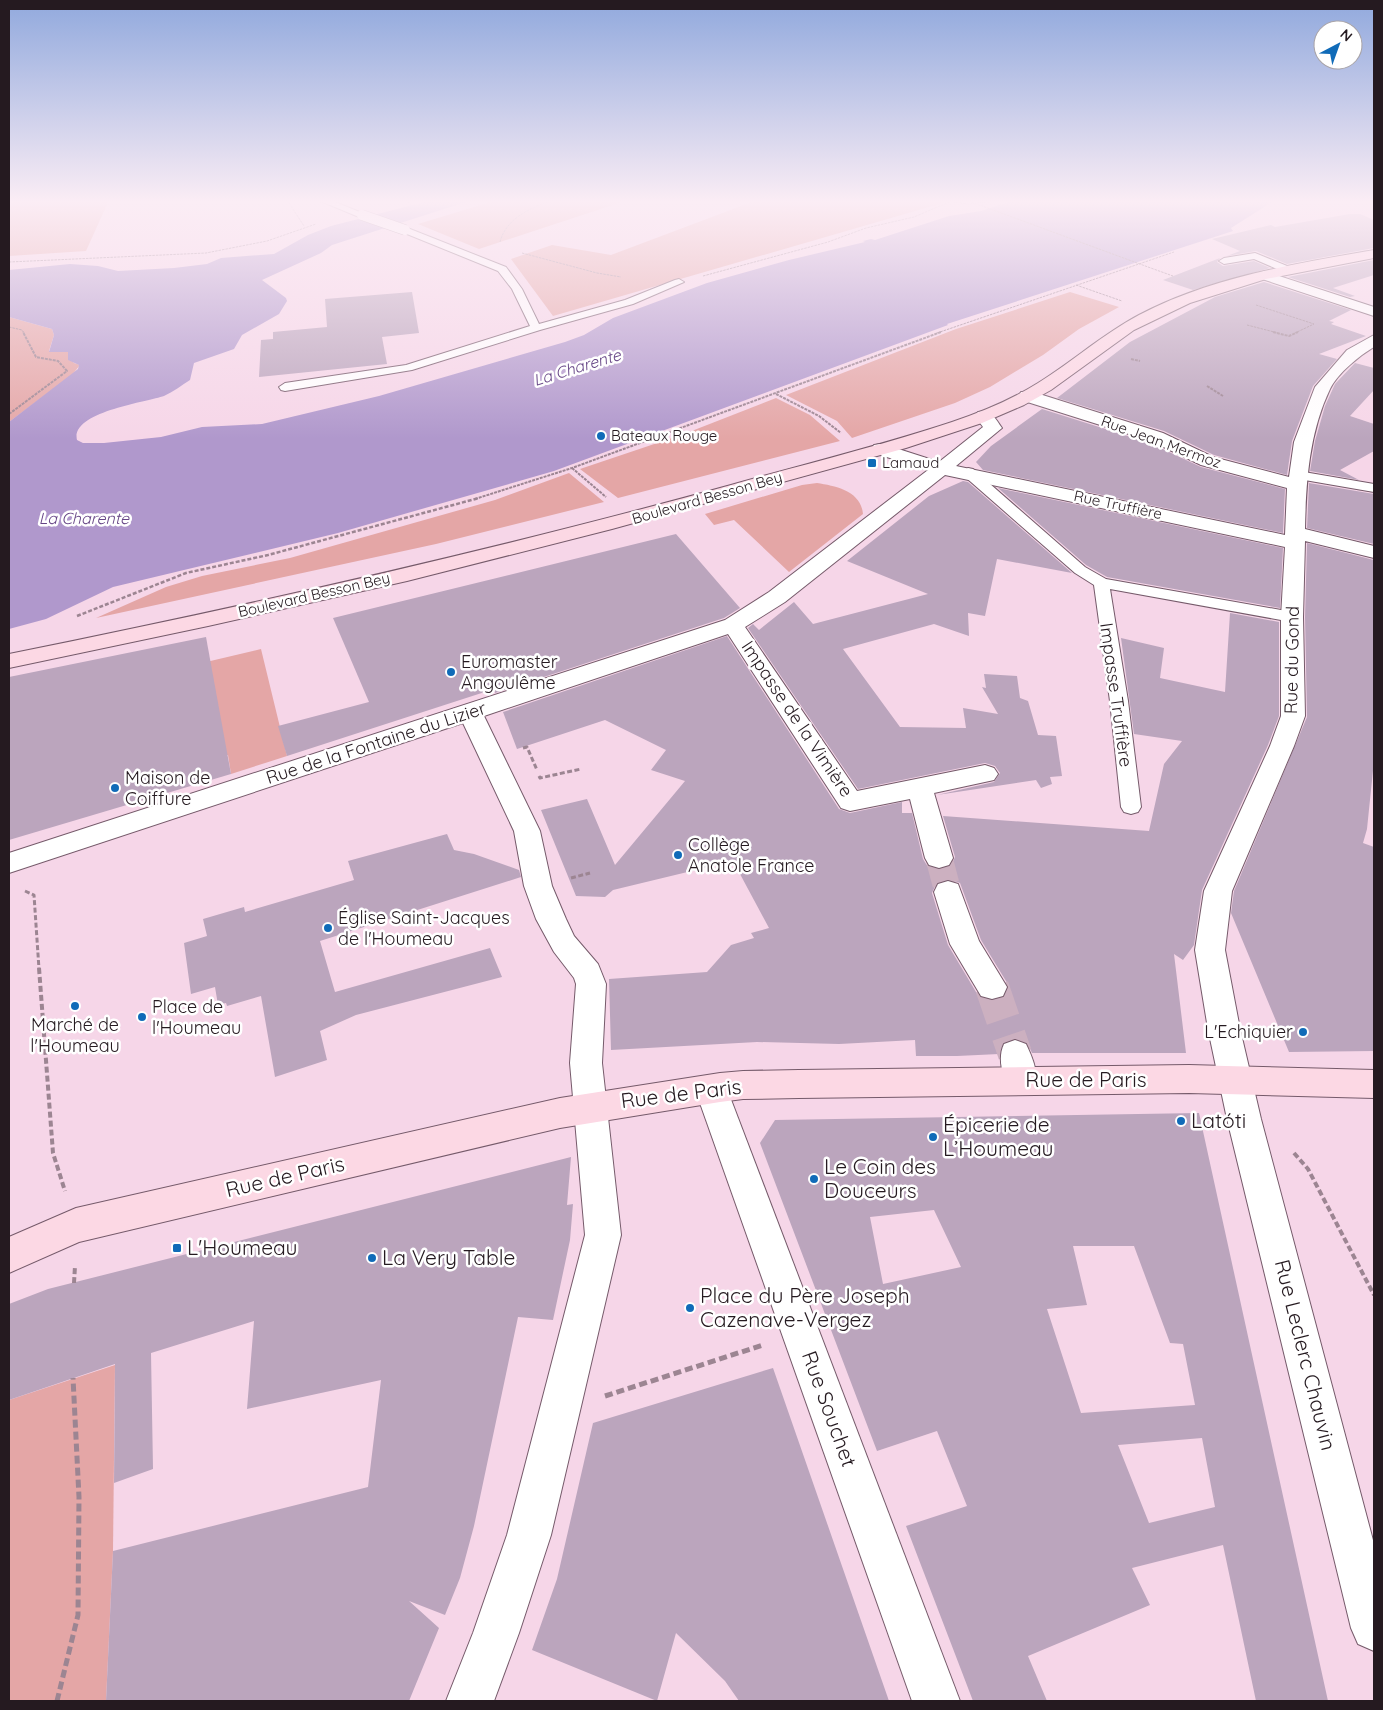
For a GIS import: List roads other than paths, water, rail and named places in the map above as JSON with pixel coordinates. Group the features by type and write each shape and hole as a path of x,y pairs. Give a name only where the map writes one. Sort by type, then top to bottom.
{"main road":[{"name":"Boulevard Besson Bey","path":"9,661 295,600 560,538 699,501 933,434 984,416 1027,396 1095,349 1159,310 1248,280"},
{"name":"Rue de Paris","path":"9,1255 76,1225 590,1107 619,1101 711,1089 743,1085 1018,1067 1236,1081 1374,1084"}],"street":[{"path":"1278,280 1374,312"},
{"name":"Rue du Gond","path":"1236,1081 1210,950 1211,936 1221,883 1282,746 1293,716 1292,617 1298,480 1303,442 1322,387 1353,352 1374,340"},
{"name":"Rue Jean Mermoz","path":"1027,396 1157,437 1206,461 1298,480"},
{"name":"Rue de la Fontaine du Lizier","path":"9,863 733,625 777,597 993,428 984,416"},
{"name":"Rue Truffière","path":"880,449 940,468 1374,552"},
{"name":"Impasse de la Vimière","path":"733,625 850,802 985,774"},
{"path":"470,712 527,830 538,886 551,919 564,944 587,973 591,984 586,1063 603,1235 529,1535 496,1634 470,1701"},
{"path":"920,789 939,858"},
{"path":"948,892 965,944 992,987"},
{"name":"Rue Leclerc Chauvin","path":"1236,1081 1244,1119 1374,1628"},
{"name":"Rue Souchet","path":"711,1089 936,1701"}],"lane":[{"path":"511,280 517,288 536,328"},
{"path":"285,387 408,368 536,328 629,302 679,282"},
{"path":"968,472 1080,570 1101,583 1292,617"},
{"path":"1298,480 1374,488"},
{"name":"Impasse Truffière","path":"1101,583 1119,702 1131,807"}],"water":[{"name":"La Charente","path":"9,280 262,280 286,298 287,301 279,314 242,335 234,349 194,363 190,380 171,393 97,415 85,422 78,430 77,440 83,443 104,443 161,437 202,427 262,424 379,396 565,342 584,335 613,318 718,280 1083,280 947,324 554,471 338,533 113,587 46,619 9,629 9,422 78,369 79,365 68,360 68,352 49,352 54,335 52,329 9,317"}],"tunnel":[{"path":"939,858 948,892"},
{"path":"992,987 1015,1054"}],"place":[{"name":"Bateaux Rouge","path":"601,436"},
{"name":"Lamaud","path":"872,463"},
{"name":"Euromaster Angoulême","path":"451,672"},
{"name":"Maison de Coiffure","path":"115,788"},
{"name":"Collège Anatole France","path":"678,855"},
{"name":"Église Saint-Jacques de l'Houmeau","path":"328,928"},
{"name":"Marché de l'Houmeau","path":"75,1006"},
{"name":"Place de l'Houmeau","path":"142,1017"},
{"name":"L'Echiquier","path":"1303,1032"},
{"name":"Latóti","path":"1181,1121"},
{"name":"Épicerie de L’Houmeau","path":"933,1137"},
{"name":"Le Coin des Douceurs","path":"814,1179"},
{"name":"L'Houmeau","path":"177,1248"},
{"name":"La Very Table","path":"372,1258"},
{"name":"Place du Père Joseph Cazenave-Vergez","path":"690,1308"}]}
